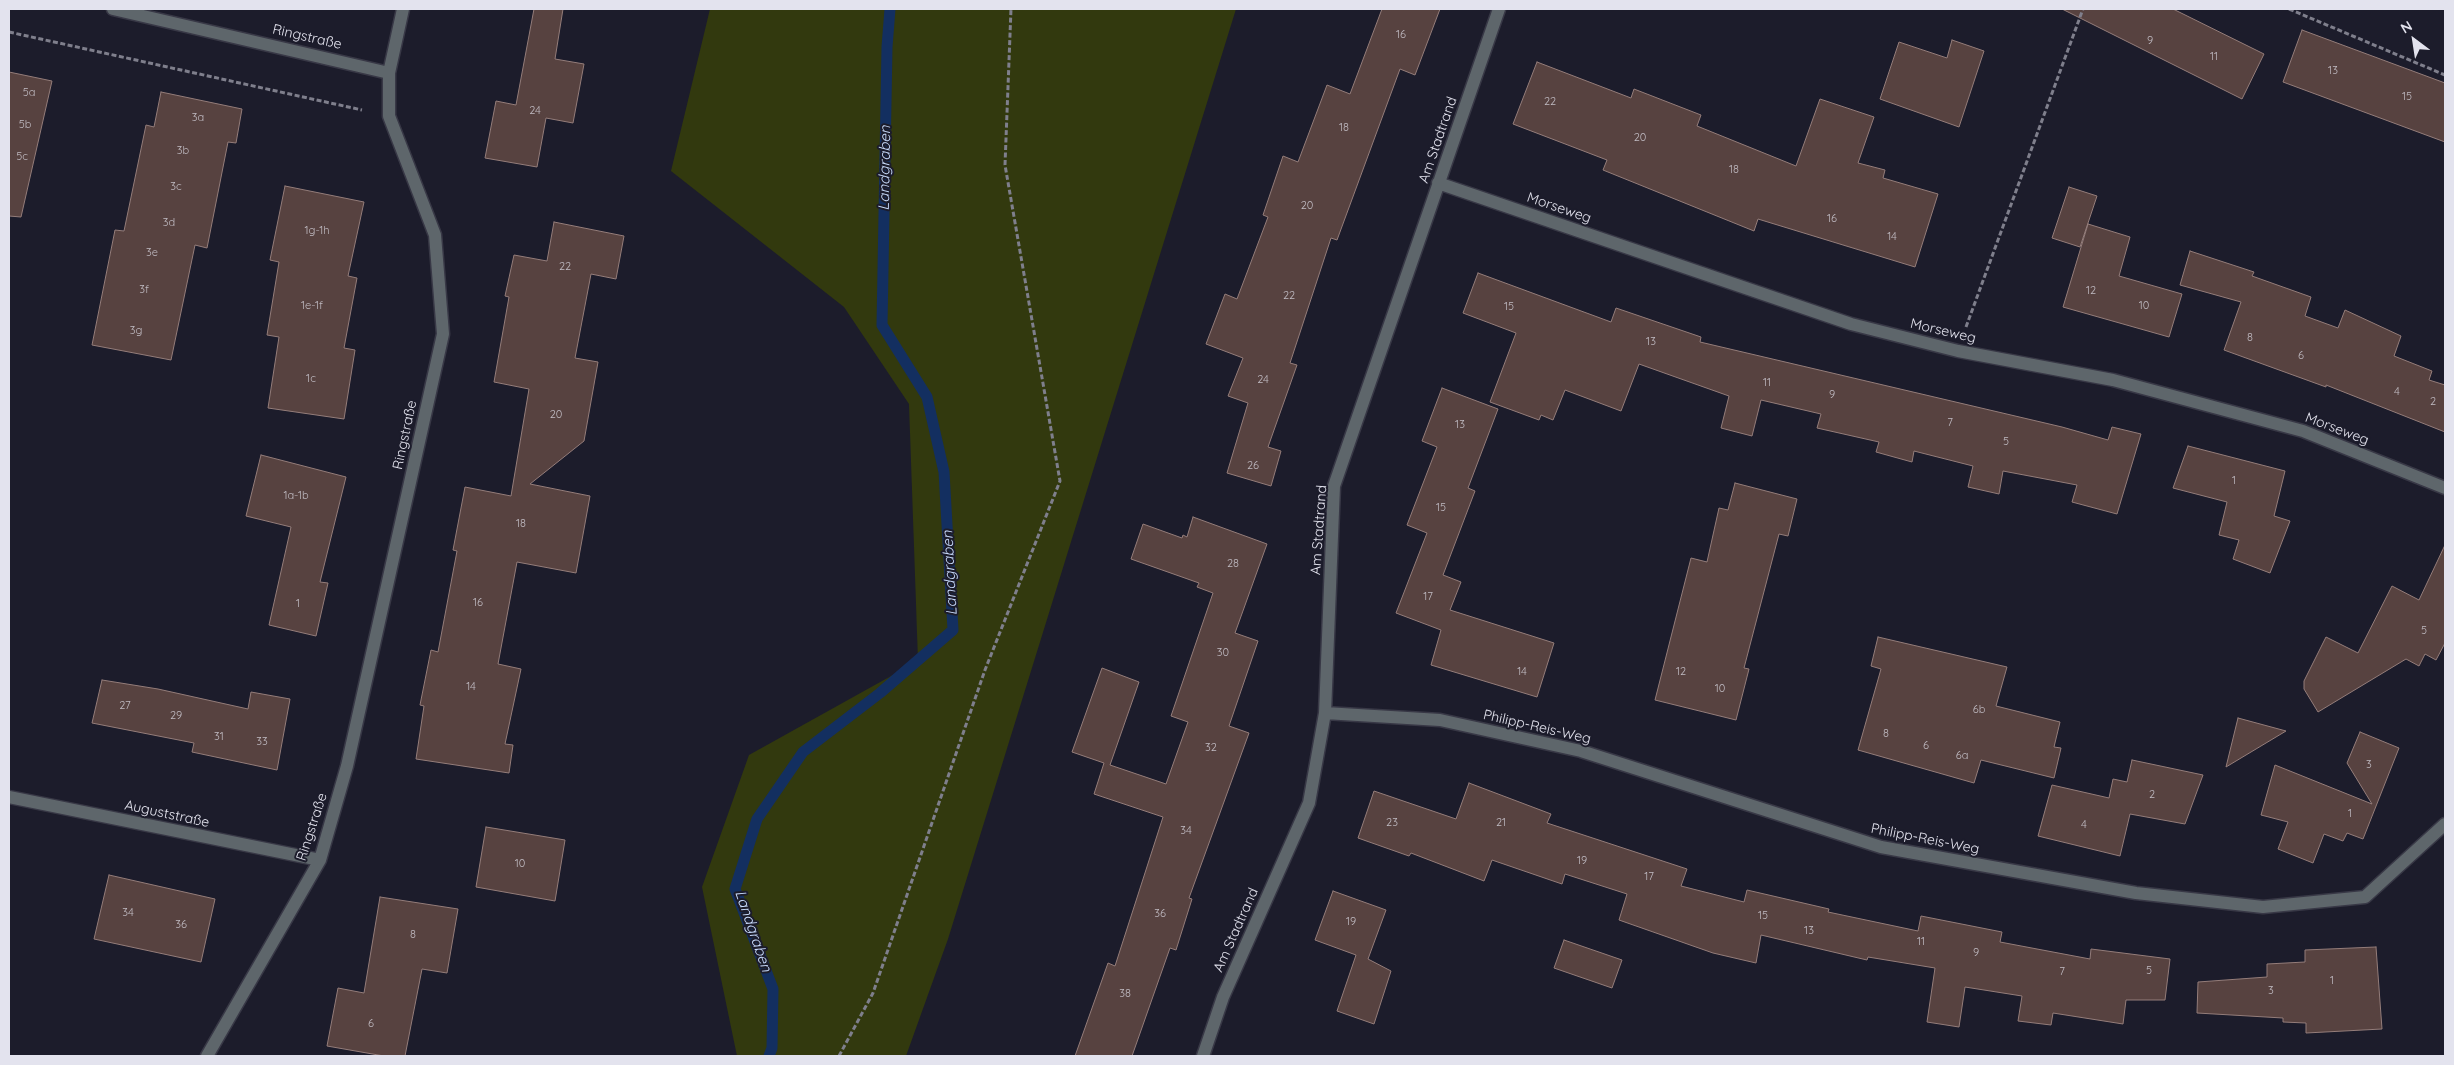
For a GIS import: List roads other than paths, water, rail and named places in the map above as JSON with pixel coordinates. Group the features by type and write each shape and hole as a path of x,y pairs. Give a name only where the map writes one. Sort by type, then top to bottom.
{"street":[{"name":"Ringstraße","path":"113,9 389,73 388,116 435,235 443,334 347,766 320,860 207,1056"},
{"path":"389,73 403,9"},
{"name":"Am Stadtrand","path":"1203,1056 1223,997 1309,803 1325,713 1334,486 1500,9"},
{"name":"Morseweg","path":"1438,183 1851,324 1958,351 2113,380 2303,432 2445,488"},
{"name":"Philipp-Reis-Weg","path":"1325,713 1440,720 1581,751 1881,847 2136,893 2263,907 2365,897 2445,824"},
{"name":"Auguststraße","path":"9,797 320,860"}],"waterway":[{"name":"Landgraben","path":"769,1056 772,1048 773,989 735,889 757,819 803,752 880,693 953,630 944,472 927,397 882,325 887,47 890,9"}]}
